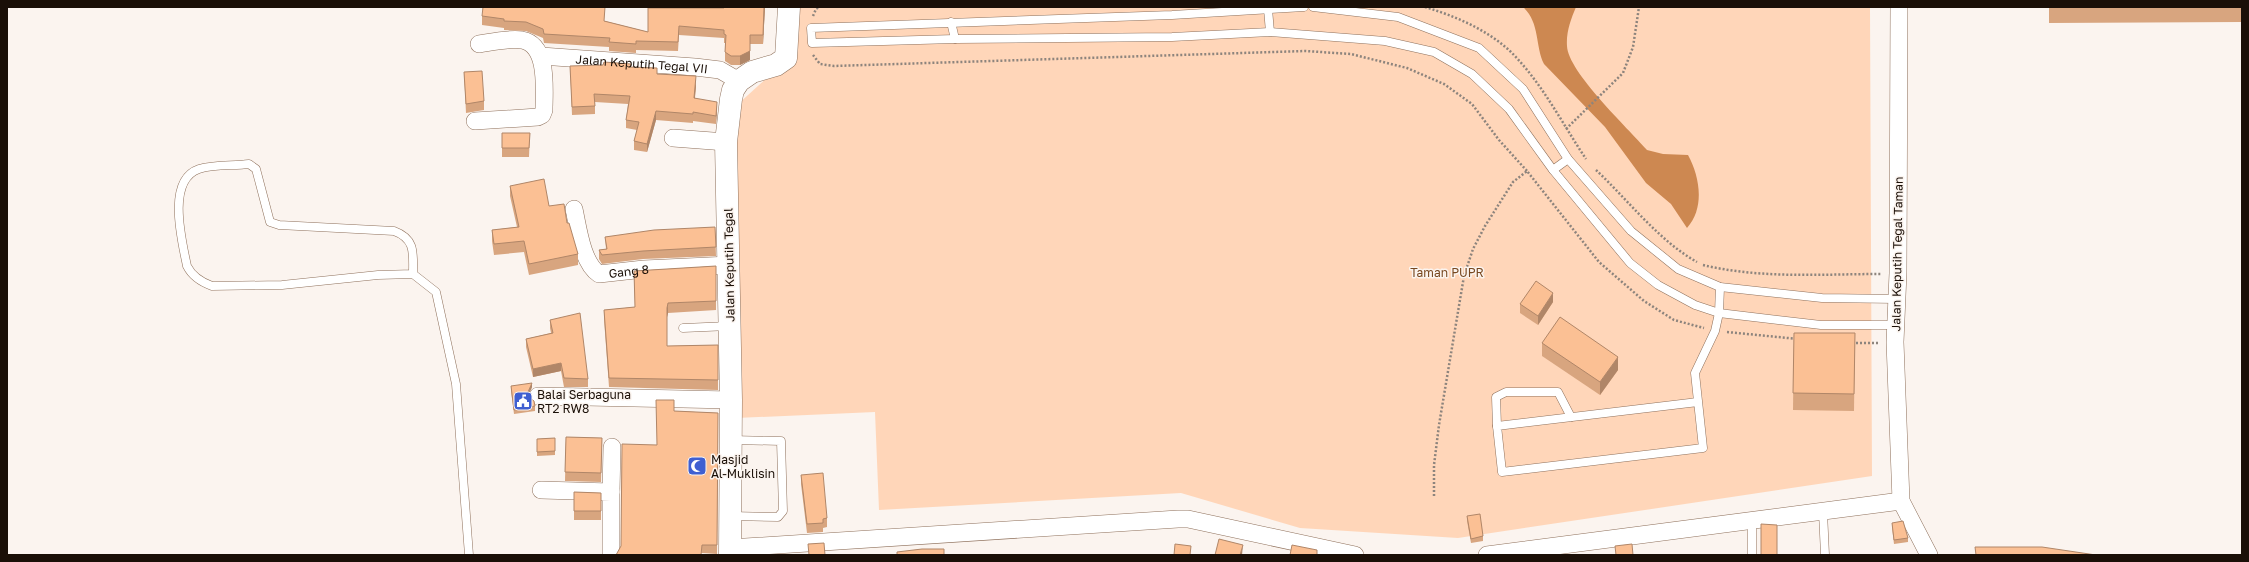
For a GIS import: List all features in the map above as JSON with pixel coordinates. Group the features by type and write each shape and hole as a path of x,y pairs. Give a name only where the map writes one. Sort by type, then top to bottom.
{"main road":[{"path":"738,81 752,72 776,65 786,58 789,7"},
{"name":"Jalan Keputih Tegal","path":"730,551 730,265 726,142 732,90 738,81"}],"street":[{"name":"Jalan Keputih Tegal Taman","path":"1899,7 1898,273 1895,342 1901,501"},
{"path":"475,121 538,117 542,115 544,88 541,56 528,42 521,40 479,44"},
{"name":"Jalan Keputih Tegal VII","path":"541,56 720,70 738,81"},
{"path":"673,138 726,142"},
{"name":"Gang 8","path":"574,209 583,248 595,271 599,274 644,269 730,265"},
{"path":"538,396 731,400"},
{"path":"611,555 612,447"},
{"path":"541,490 611,492"},
{"path":"1488,555 1752,522 1901,501 1929,555"},
{"path":"730,551 1188,519 1355,555"}],"lane":[{"path":"1304,7 1172,15 811,28 812,43 955,39 1172,37 1270,32 1385,41 1434,52 1472,74 1509,109 1553,170 1630,263 1658,285 1695,305 1719,313 1821,325 1896,325"},
{"path":"1313,7 1398,17 1479,48 1523,89 1568,159 1631,231 1678,270 1720,287 1822,298 1896,299"},
{"path":"1268,9 1270,32"},
{"path":"951,22 955,39"},
{"path":"1553,170 1568,159"},
{"path":"414,274 411,245 403,235 398,233 353,228 279,225 270,222 256,170 248,164 200,169 188,176 180,192 178,211 187,266 190,272 202,282 212,286 282,285 378,275 414,274 436,292 456,384 469,555"},
{"path":"1571,417 1558,392 1506,392 1496,397 1497,426 1502,472 1703,448 1695,373 1715,331 1719,313 1720,287"},
{"path":"682,328 730,326"},
{"path":"1497,426 1698,402"},
{"path":"730,440 781,441 783,510 778,516 730,516"},
{"path":"1823,512 1825,555"},
{"path":"1752,522 1752,555"}],"path":[{"path":"1425,7 1445,13 1485,32 1510,51 1537,82 1589,164"},
{"path":"1585,111 1623,73 1633,47 1639,7"},
{"path":"812,43 813,54 820,64 834,66 1305,51 1351,54 1407,68 1444,84 1472,104 1499,140 1527,171 1599,262 1644,301 1674,320 1715,331 1802,340"},
{"path":"1594,168 1668,241 1683,254 1701,265 1722,270 1798,275 1898,273"},
{"path":"1434,496 1434,465 1439,425 1464,276 1473,249 1485,226 1514,182 1527,171"},
{"path":"1846,343 1895,342"}],"green space":[{"name":"Taman PUPR","path":"797,7 1870,7 1872,476 1458,538 1300,528 1181,493 879,510 875,412 736,418 737,105 793,54"}],"shaded area":[{"path":"1523,7 1576,7 1568,31 1567,46 1570,57 1577,70 1588,85 1647,150 1663,154 1688,155 1698,182 1699,192 1693,220 1687,228 1671,204 1646,183 1605,127 1544,64 1539,50 1535,27 1528,13"}],"building":[{"path":"483,7 605,7 604,21 648,32 648,8 764,7 763,35 750,35 750,51 740,56 731,56 725,52 726,35 724,34 724,30 679,26 678,42 636,41 636,44 609,42 610,38 544,34 543,29 526,22 504,21 504,19 482,16"},
{"path":"604,62 631,64 630,67 657,68 657,74 696,76 694,98 717,102 716,116 693,112 693,114 656,111 647,144 634,141 639,122 626,120 630,96 594,94 595,106 572,107 570,66 603,65"},
{"path":"482,71 484,101 466,104 464,72"},
{"path":"502,133 530,133 529,148 502,148"},
{"path":"544,179 549,206 564,204 567,223 569,223 578,254 529,264 524,241 494,244 492,230 519,227 510,186"},
{"path":"715,227 716,247 602,255 599,250 607,249 605,237 654,230"},
{"path":"716,266 716,301 668,303 667,346 718,345 718,380 609,378 604,310 635,307 634,271"},
{"path":"1536,281 1553,293 1538,316 1520,304"},
{"path":"580,313 588,379 564,378 561,363 533,369 526,339 553,333 550,320"},
{"path":"1560,317 1618,357 1600,382 1542,343"},
{"path":"1794,333 1855,333 1854,394 1793,393"},
{"name":"Balai Serbaguna RT2 RW8","path":"532,383 528,392 529,397 534,401 535,406 514,410 511,386"},
{"path":"656,400 674,400 674,411 718,413 717,545 702,545 701,555 616,555 621,546 622,444 657,445"},
{"path":"566,437 602,438 601,473 565,472"},
{"path":"555,438 555,451 537,452 537,439"},
{"path":"823,473 827,518 823,519 823,523 807,524 801,475"},
{"path":"574,492 601,493 601,511 574,511"},
{"path":"1480,514 1483,536 1471,539 1467,516"},
{"path":"1903,521 1908,538 1894,540 1892,523"},
{"path":"1761,524 1777,525 1777,555 1761,555"},
{"path":"1219,539 1243,545 1240,555 1215,555"},
{"path":"824,543 825,555 809,555 808,544"},
{"path":"1175,544 1191,546 1190,555 1174,555"},
{"path":"1632,544 1633,555 1616,555 1615,546"},
{"path":"1292,545 1317,550 1317,555 1290,555"},
{"path":"1975,547 2042,547 2096,555 1976,555"},
{"path":"922,549 944,549 944,555 897,555 897,552"}],"place":[{"name":"Balai Serbaguna RT2 RW8","path":"523,401"},
{"name":"Masjid Al-Muklisin","path":"697,466"}]}
